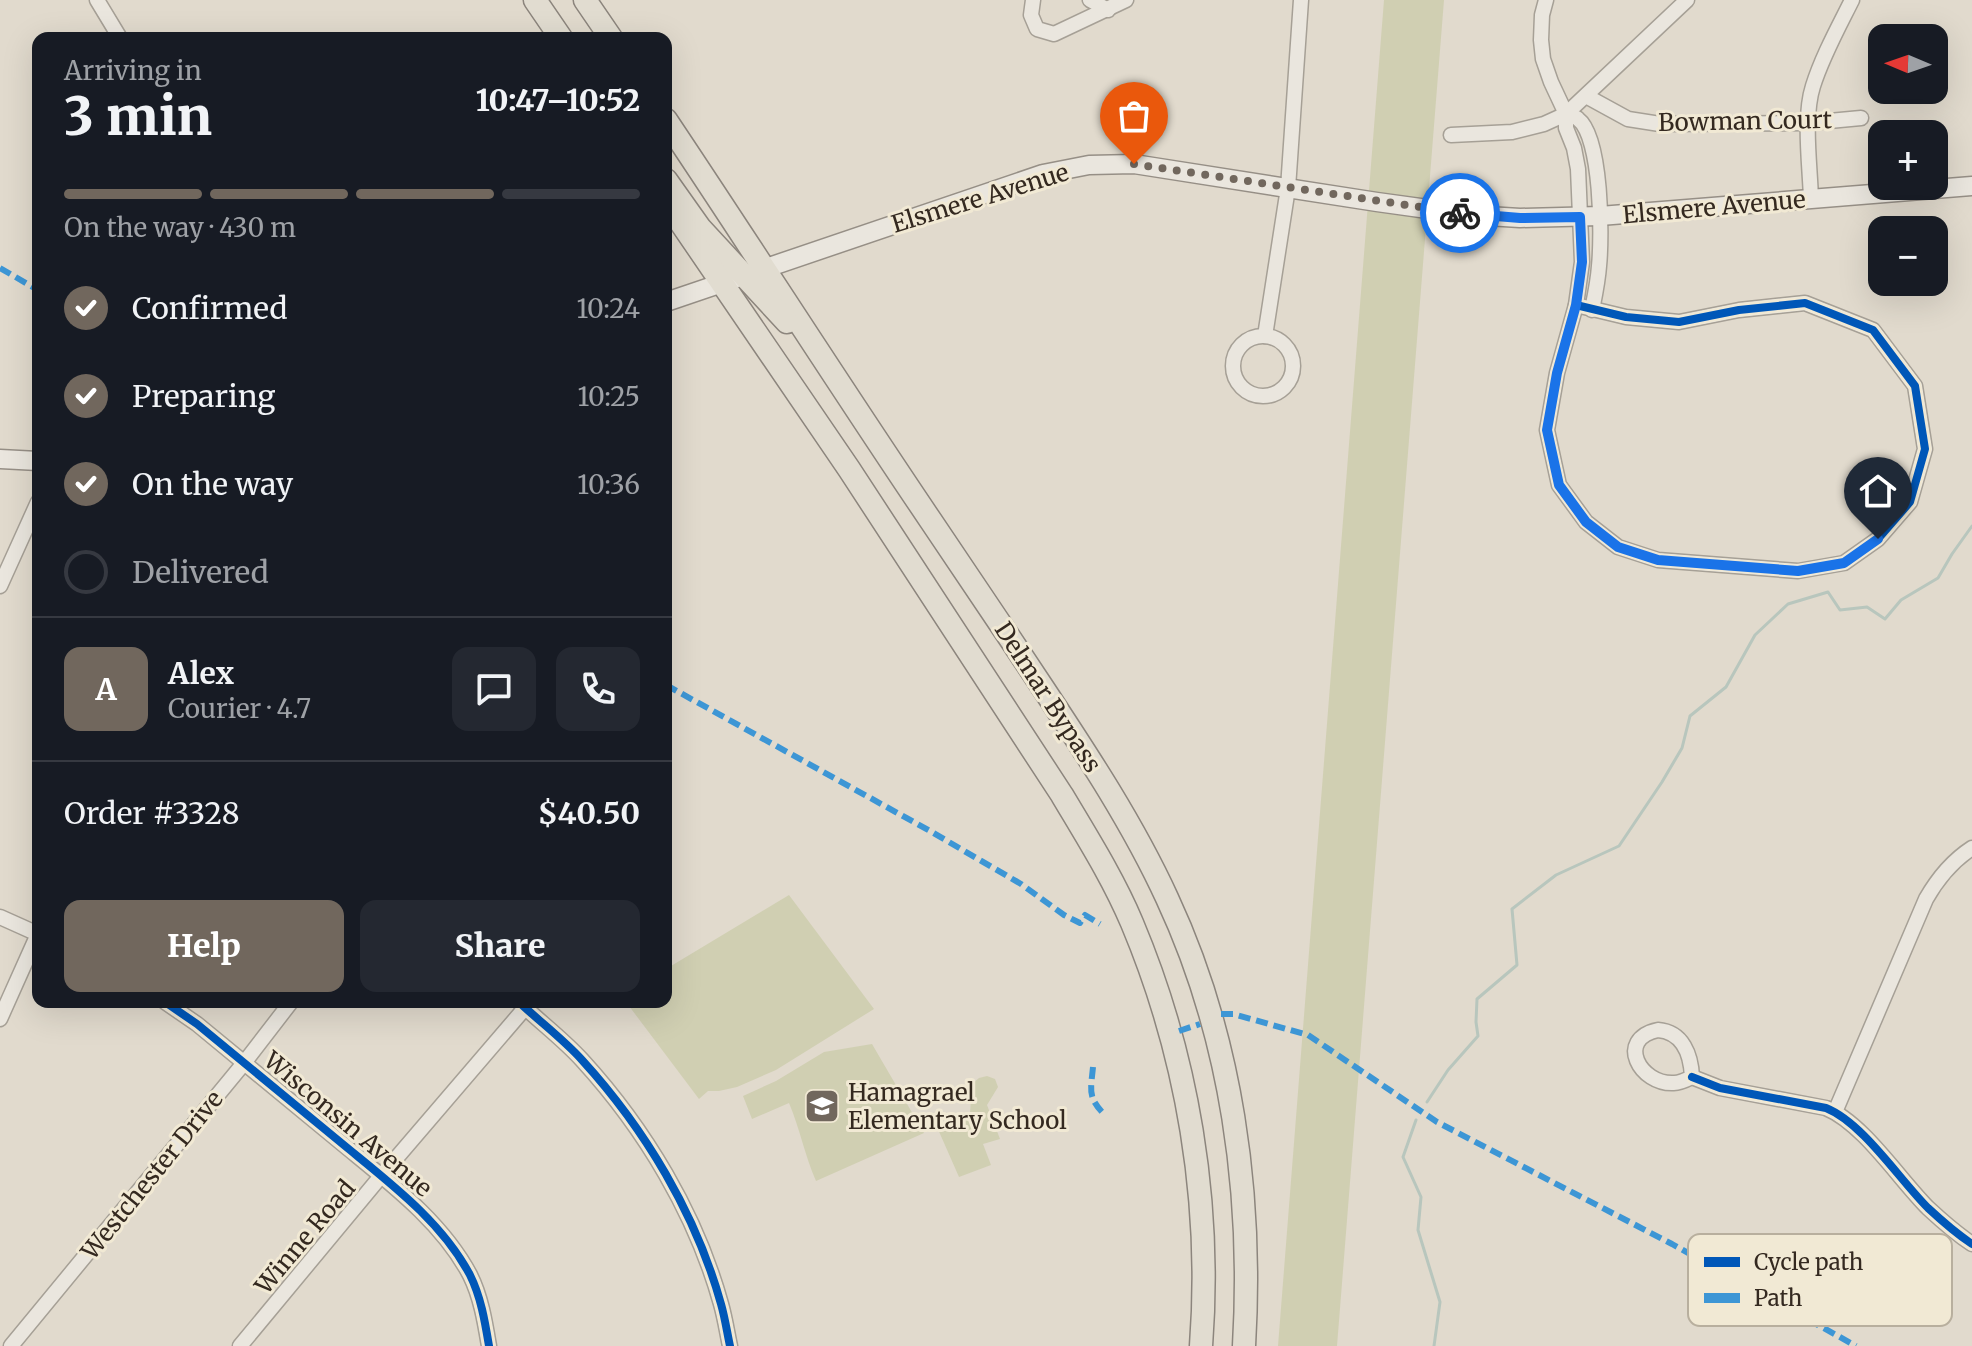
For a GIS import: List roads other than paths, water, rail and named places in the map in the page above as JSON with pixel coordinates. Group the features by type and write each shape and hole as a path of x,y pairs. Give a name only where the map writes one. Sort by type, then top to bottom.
{"main road":[{"path":"535,0 557,32"},
{"path":"585,0 607,32"},
{"path":"672,130 755,272"},
{"name":"Elsmere Avenue","path":"672,300 1043,174 1089,165 1134,164 1471,215 1520,218 1600,216 1972,186"},
{"path":"672,188 700,228 755,272"},
{"name":"Delmar Bypass","path":"672,210 849,469 1062,795 1131,921 1167,1017 1188,1108 1203,1221 1201,1346"},
{"name":"Delmar Bypass","path":"755,272 829,381 900,474 1086,752 1169,900 1209,1009 1220,1049 1239,1156 1246,1254 1244,1346"},
{"path":"0,459 32,461"}],"street":[{"path":"97,0 116,32"},
{"path":"1033,0 1031,15 1037,29 1054,34 1126,0"},
{"path":"1090,0 1108,10"},
{"path":"1265,336 1288,188 1301,0"},
{"path":"1546,0 1542,15 1543,59 1566,114 1566,128 1574,148 1578,169 1582,262 1576,305 1557,373 1547,430 1559,485 1586,522 1618,547 1658,560 1798,571 1844,563 1878,539 1910,502 1925,449 1915,386 1873,330 1805,303 1739,310 1679,322 1626,317 1576,305"},
{"path":"1451,135 1512,132 1544,124 1566,114 1687,0"},
{"path":"1811,199 1808,123 1812,88 1852,0"},
{"name":"Bowman Court","path":"1586,96 1628,119 1660,124 1808,123 1861,118"},
{"path":"1566,114 1579,119 1595,153 1598,175 1600,264 1592,310"},
{"path":"1265,336 1284,344 1290,352 1293,372 1282,390 1264,397 1254,396 1238,384 1232,365 1239,347 1246,340 1265,336"},
{"path":"0,586 32,515"},
{"path":"1835,1112 1926,899 1935,882 1972,848"},
{"path":"0,917 32,931"},
{"path":"0,1019 32,947"},
{"name":"Wisconsin Avenue","path":"174,1008 381,1176 434,1224 471,1277 481,1302 489,1346"},
{"name":"Westchester Drive","path":"19,1343 286,1008"},
{"name":"Winne Road","path":"240,1346 520,1008"},
{"path":"526,1008 552,1030 621,1106 660,1165 702,1249 721,1304 730,1346"},
{"path":"1692,1077 1688,1052 1675,1035 1658,1030 1640,1037 1635,1054 1643,1072 1652,1078 1672,1084 1692,1077 1720,1088 1835,1112 1857,1128 1929,1209 1972,1244"}],"waterway":[{"path":"1427,1102 1448,1070 1478,1036 1477,999 1517,965 1512,909 1556,875 1619,846 1682,748 1690,716 1726,687 1755,635 1788,604 1828,592 1840,610 1867,607 1885,619 1901,600 1938,578 1972,526"},
{"path":"1416,1120 1403,1157 1421,1197 1418,1230 1440,1302 1434,1346"}],"place":[{"name":"Hamagrael Elementary School","path":"822,1106"}]}
